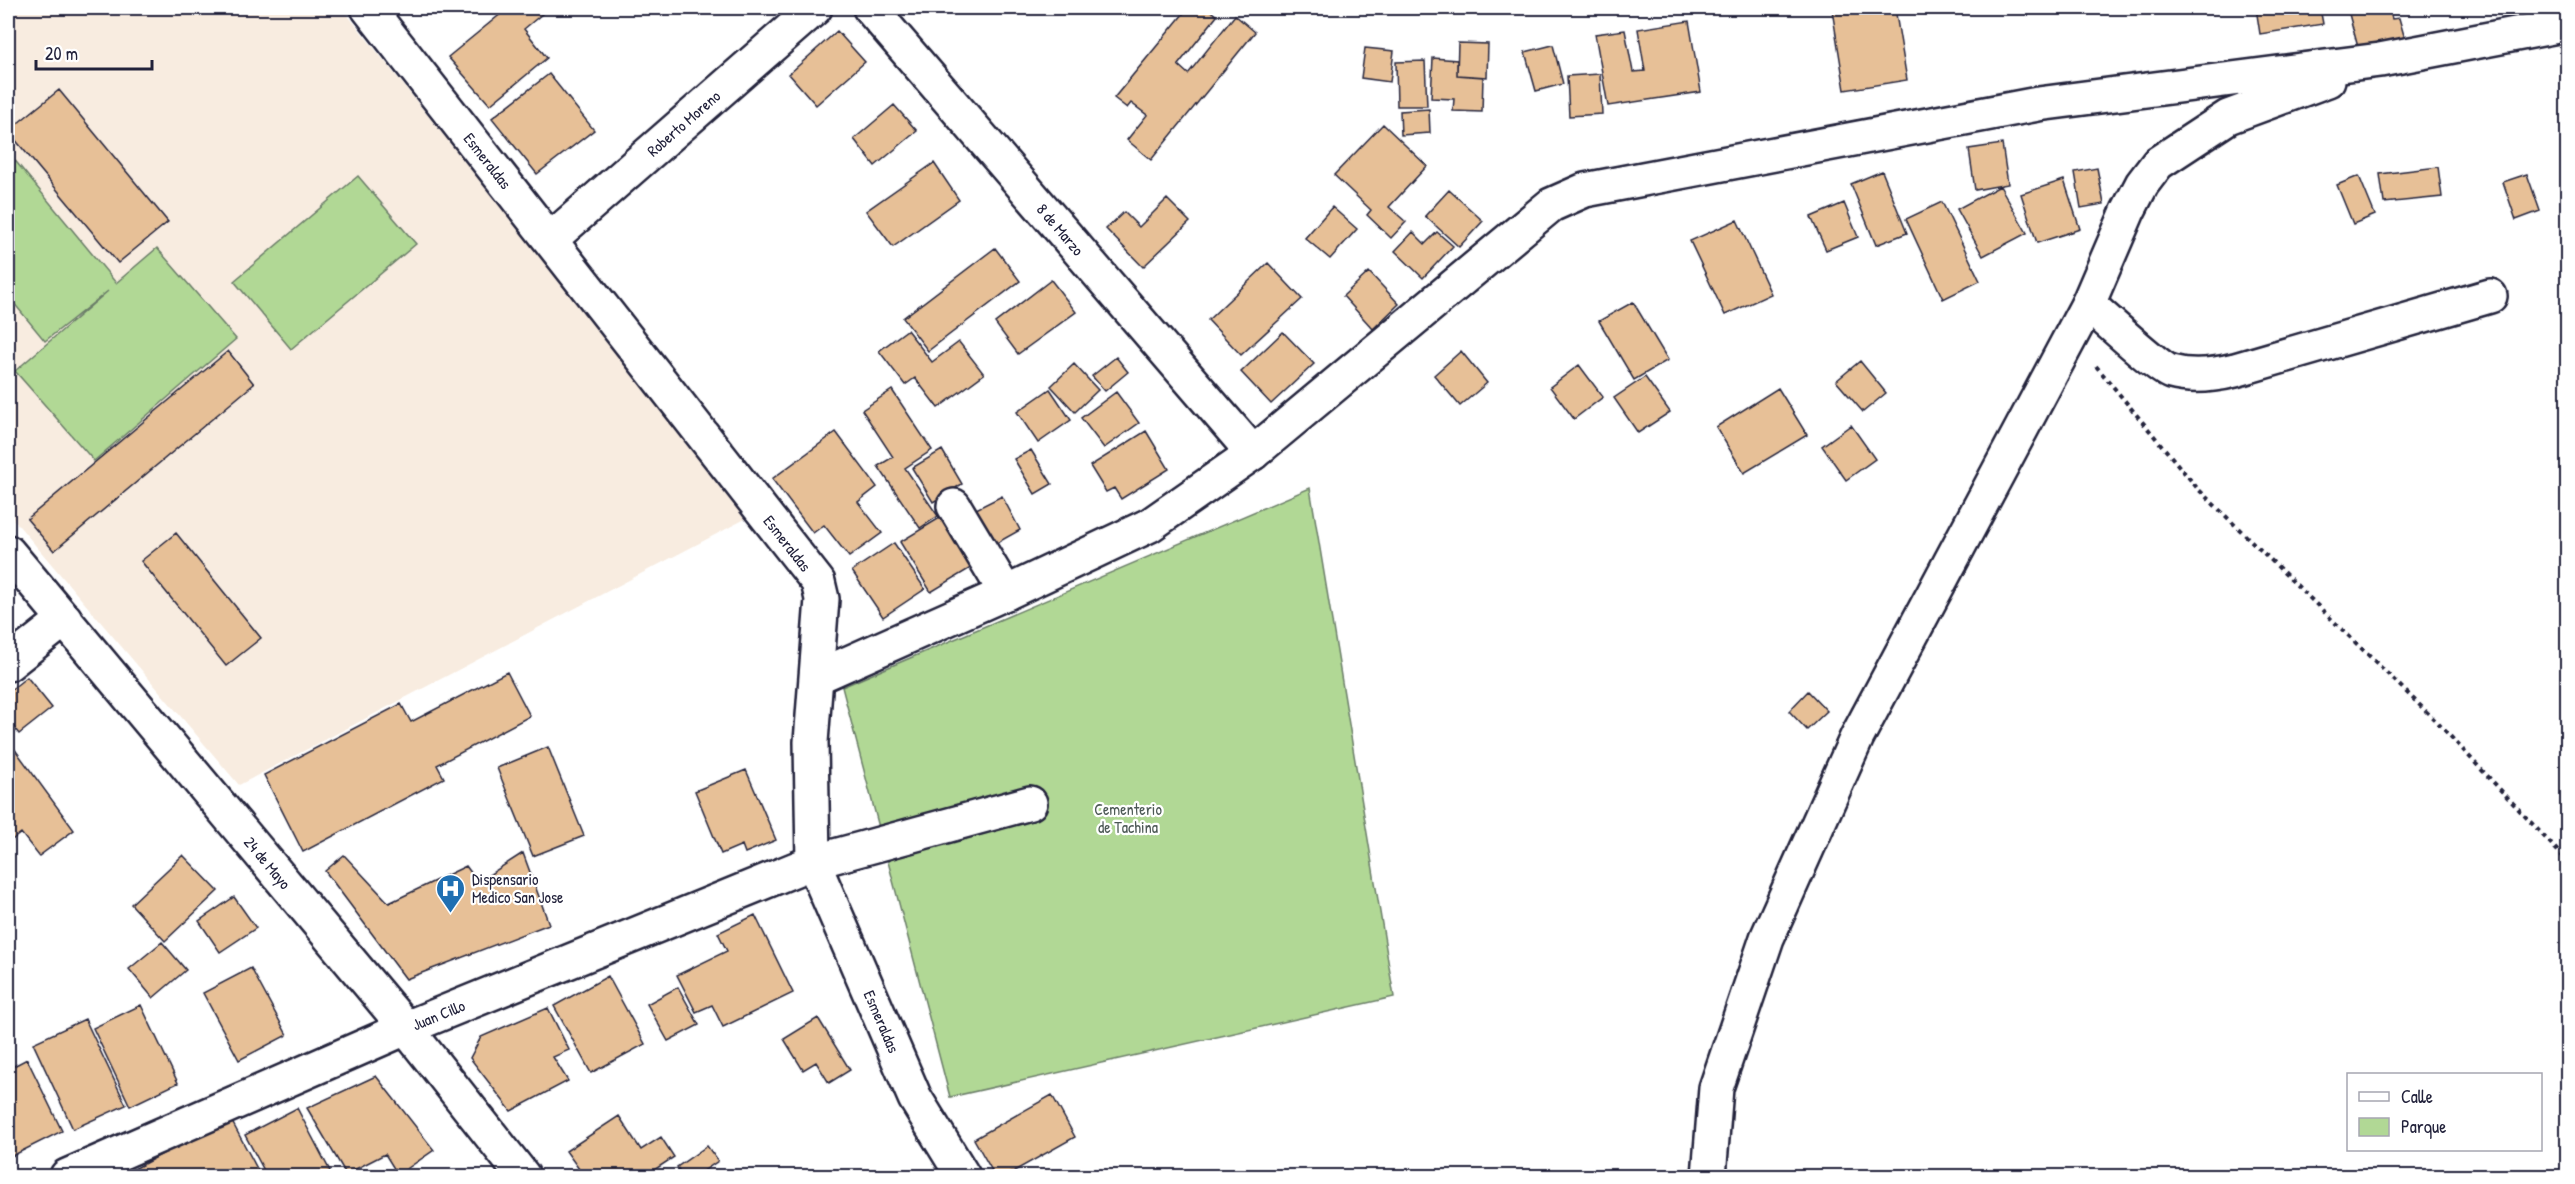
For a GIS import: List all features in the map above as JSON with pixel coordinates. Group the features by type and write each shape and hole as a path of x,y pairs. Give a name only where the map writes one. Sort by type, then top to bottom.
{"street":[{"name":"Esmeraldas","path":"368,8 818,582 822,599 811,741 813,862 915,1098 963,1176"},
{"name":"Roberto Moreno","path":"551,239 815,8"},
{"name":"8 de Marzo","path":"870,8 1253,453"},
{"path":"817,677 1006,593 1150,525 1253,453 1551,205 1585,190 2038,104 2380,60 2568,24"},
{"path":"1709,1176 1716,1088 1767,938 1857,737 2088,304 2142,184 2158,163 2228,117 2380,60"},
{"path":"2088,304 2169,372 2215,375 2490,296"},
{"path":"954,506 1006,593"},
{"name":"24 de Mayo","path":"8,552 406,1028 523,1176"},
{"path":"8,664 65,619"},
{"name":"Juan Cillo","path":"67,1176 406,1028 813,862 1030,803"}],"path":[{"path":"2070,336 2198,489 2436,721 2568,862"}],"shaded area":[{"path":"8,8 342,8 749,517 239,785 8,513"}],"green space":[{"path":"8,152 116,283 157,248 236,339 94,461 15,371 108,291 45,341 8,296"},
{"path":"358,176 416,244 291,349 234,281"},
{"name":"Cementerio de Tachina","path":"1310,488 1394,997 950,1097 842,687"}],"building":[{"path":"508,8 548,9 524,29 547,58 490,105 448,57"},
{"path":"1188,8 1207,8 1217,16 1178,65 1188,74 1235,15 1255,32 1151,160 1127,140 1147,115 1131,103 1127,108 1114,98"},
{"path":"1895,8 1907,80 1845,90 1832,10"},
{"path":"2256,8 2320,8 2323,24 2260,34"},
{"path":"2372,8 2389,8 2392,19 2399,18 2405,39 2359,51 2349,14"},
{"path":"1689,21 1701,92 1608,106 1595,34 1625,30 1633,72 1645,71 1638,29"},
{"path":"837,31 865,62 816,105 789,74"},
{"path":"1458,43 1488,44 1487,77 1457,75"},
{"path":"1553,45 1563,84 1536,91 1525,52"},
{"path":"1365,48 1394,51 1390,82 1361,78"},
{"path":"1433,58 1457,60 1457,75 1483,77 1482,112 1453,111 1454,99 1431,98"},
{"path":"1425,61 1427,106 1397,106 1396,62"},
{"path":"549,74 594,130 537,174 492,118"},
{"path":"1600,74 1602,114 1569,116 1567,76"},
{"path":"59,90 168,222 118,263 8,131"},
{"path":"894,105 917,131 875,166 854,139"},
{"path":"1429,109 1430,133 1401,135 1400,111"},
{"path":"1383,124 1427,166 1389,207 1406,222 1391,238 1367,215 1371,210 1334,175"},
{"path":"2002,144 2008,184 1975,190 1969,149"},
{"path":"934,163 959,200 893,247 866,211"},
{"path":"2438,167 2442,197 2384,203 2380,174"},
{"path":"2097,168 2104,204 2081,208 2075,172"},
{"path":"1882,171 1907,233 1876,245 1851,184"},
{"path":"2527,174 2540,211 2516,220 2503,182"},
{"path":"2359,176 2375,215 2353,224 2337,185"},
{"path":"2064,180 2080,229 2037,243 2021,194"},
{"path":"2000,186 2027,233 1983,256 1957,209"},
{"path":"1449,190 1483,221 1459,247 1425,216"},
{"path":"1167,199 1190,222 1143,267 1106,229 1124,212 1139,227"},
{"path":"1942,202 1980,281 1943,299 1906,219"},
{"path":"1844,203 1858,237 1826,250 1811,217"},
{"path":"1332,207 1357,229 1330,259 1305,238"},
{"path":"1737,220 1771,294 1725,315 1690,241"},
{"path":"1413,232 1425,244 1437,232 1453,246 1423,278 1395,251"},
{"path":"995,248 1020,281 928,351 903,318"},
{"path":"1268,263 1302,299 1241,355 1208,320"},
{"path":"1369,272 1399,304 1373,329 1343,296"},
{"path":"1051,280 1076,312 1018,354 995,323"},
{"path":"1633,302 1668,360 1634,380 1599,321"},
{"path":"907,330 932,362 959,342 984,374 938,408 915,378 905,385 879,351"},
{"path":"1283,332 1314,364 1271,404 1241,372"},
{"path":"228,351 254,384 54,551 27,519"},
{"path":"1461,351 1487,383 1460,406 1434,375"},
{"path":"1116,357 1128,372 1105,391 1092,376"},
{"path":"1860,361 1886,393 1863,412 1836,381"},
{"path":"1074,364 1098,390 1075,412 1051,386"},
{"path":"1579,365 1603,397 1574,419 1550,387"},
{"path":"1645,377 1670,412 1638,433 1614,398"},
{"path":"1778,388 1807,435 1744,473 1716,427"},
{"path":"1050,389 1071,420 1038,443 1017,412"},
{"path":"892,390 932,450 905,468 938,516 920,528 878,466 893,457 862,410"},
{"path":"1116,392 1139,423 1104,448 1081,418"},
{"path":"1851,425 1875,459 1846,480 1822,446"},
{"path":"1146,431 1169,469 1121,499 1114,488 1106,492 1090,466"},
{"path":"836,432 877,487 858,502 882,533 849,557 824,525 813,533 772,479"},
{"path":"942,450 962,484 933,502 912,468"},
{"path":"1031,450 1052,484 1035,494 1014,459"},
{"path":"1002,496 1020,530 995,544 976,509"},
{"path":"943,516 974,566 931,592 900,542"},
{"path":"176,533 261,638 226,666 141,561"},
{"path":"894,543 925,589 883,617 852,571"},
{"path":"507,672 530,716 437,765 444,778 303,852 264,775 401,704 411,722"},
{"path":"27,677 52,708 19,734 8,720 8,692"},
{"path":"1808,691 1827,711 1807,730 1789,711"},
{"path":"8,740 74,830 39,856 21,833 8,843"},
{"path":"548,747 584,836 533,856 497,768"},
{"path":"746,770 776,840 745,853 742,845 721,854 695,791"},
{"name":"Dispensario Medico San Jose","path":"523,853 549,924 406,979 325,871 344,855 389,903 466,866 478,882"},
{"path":"183,855 218,891 165,941 131,904"},
{"path":"234,897 256,928 220,952 199,921"},
{"path":"755,915 793,993 723,1027 712,1005 696,1012 677,975 727,951 718,933"},
{"path":"162,942 186,970 153,998 129,969"},
{"path":"251,968 287,1035 239,1060 203,993"},
{"path":"608,976 645,1044 591,1073 554,1006"},
{"path":"678,987 699,1025 668,1041 647,1004"},
{"path":"141,1005 178,1083 130,1106 93,1028"},
{"path":"548,1008 569,1050 553,1057 568,1081 511,1111 470,1058 481,1037"},
{"path":"818,1018 850,1070 829,1083 816,1062 803,1070 784,1039"},
{"path":"85,1019 126,1105 73,1129 33,1043"},
{"path":"27,1059 62,1131 8,1158 8,1069"},
{"path":"376,1076 434,1150 398,1175 385,1154 346,1174 307,1108"},
{"path":"1052,1095 1075,1137 1005,1176 995,1176 974,1139"},
{"path":"297,1108 330,1171 320,1176 267,1176 245,1135"},
{"path":"619,1116 641,1150 661,1137 674,1157 645,1176 584,1176 566,1151"},
{"path":"230,1118 261,1176 121,1176"},
{"path":"707,1146 718,1161 696,1176 683,1176 677,1167"}],"place":[{"name":"Dispensario Medico San Jose","path":"451,914"}]}
